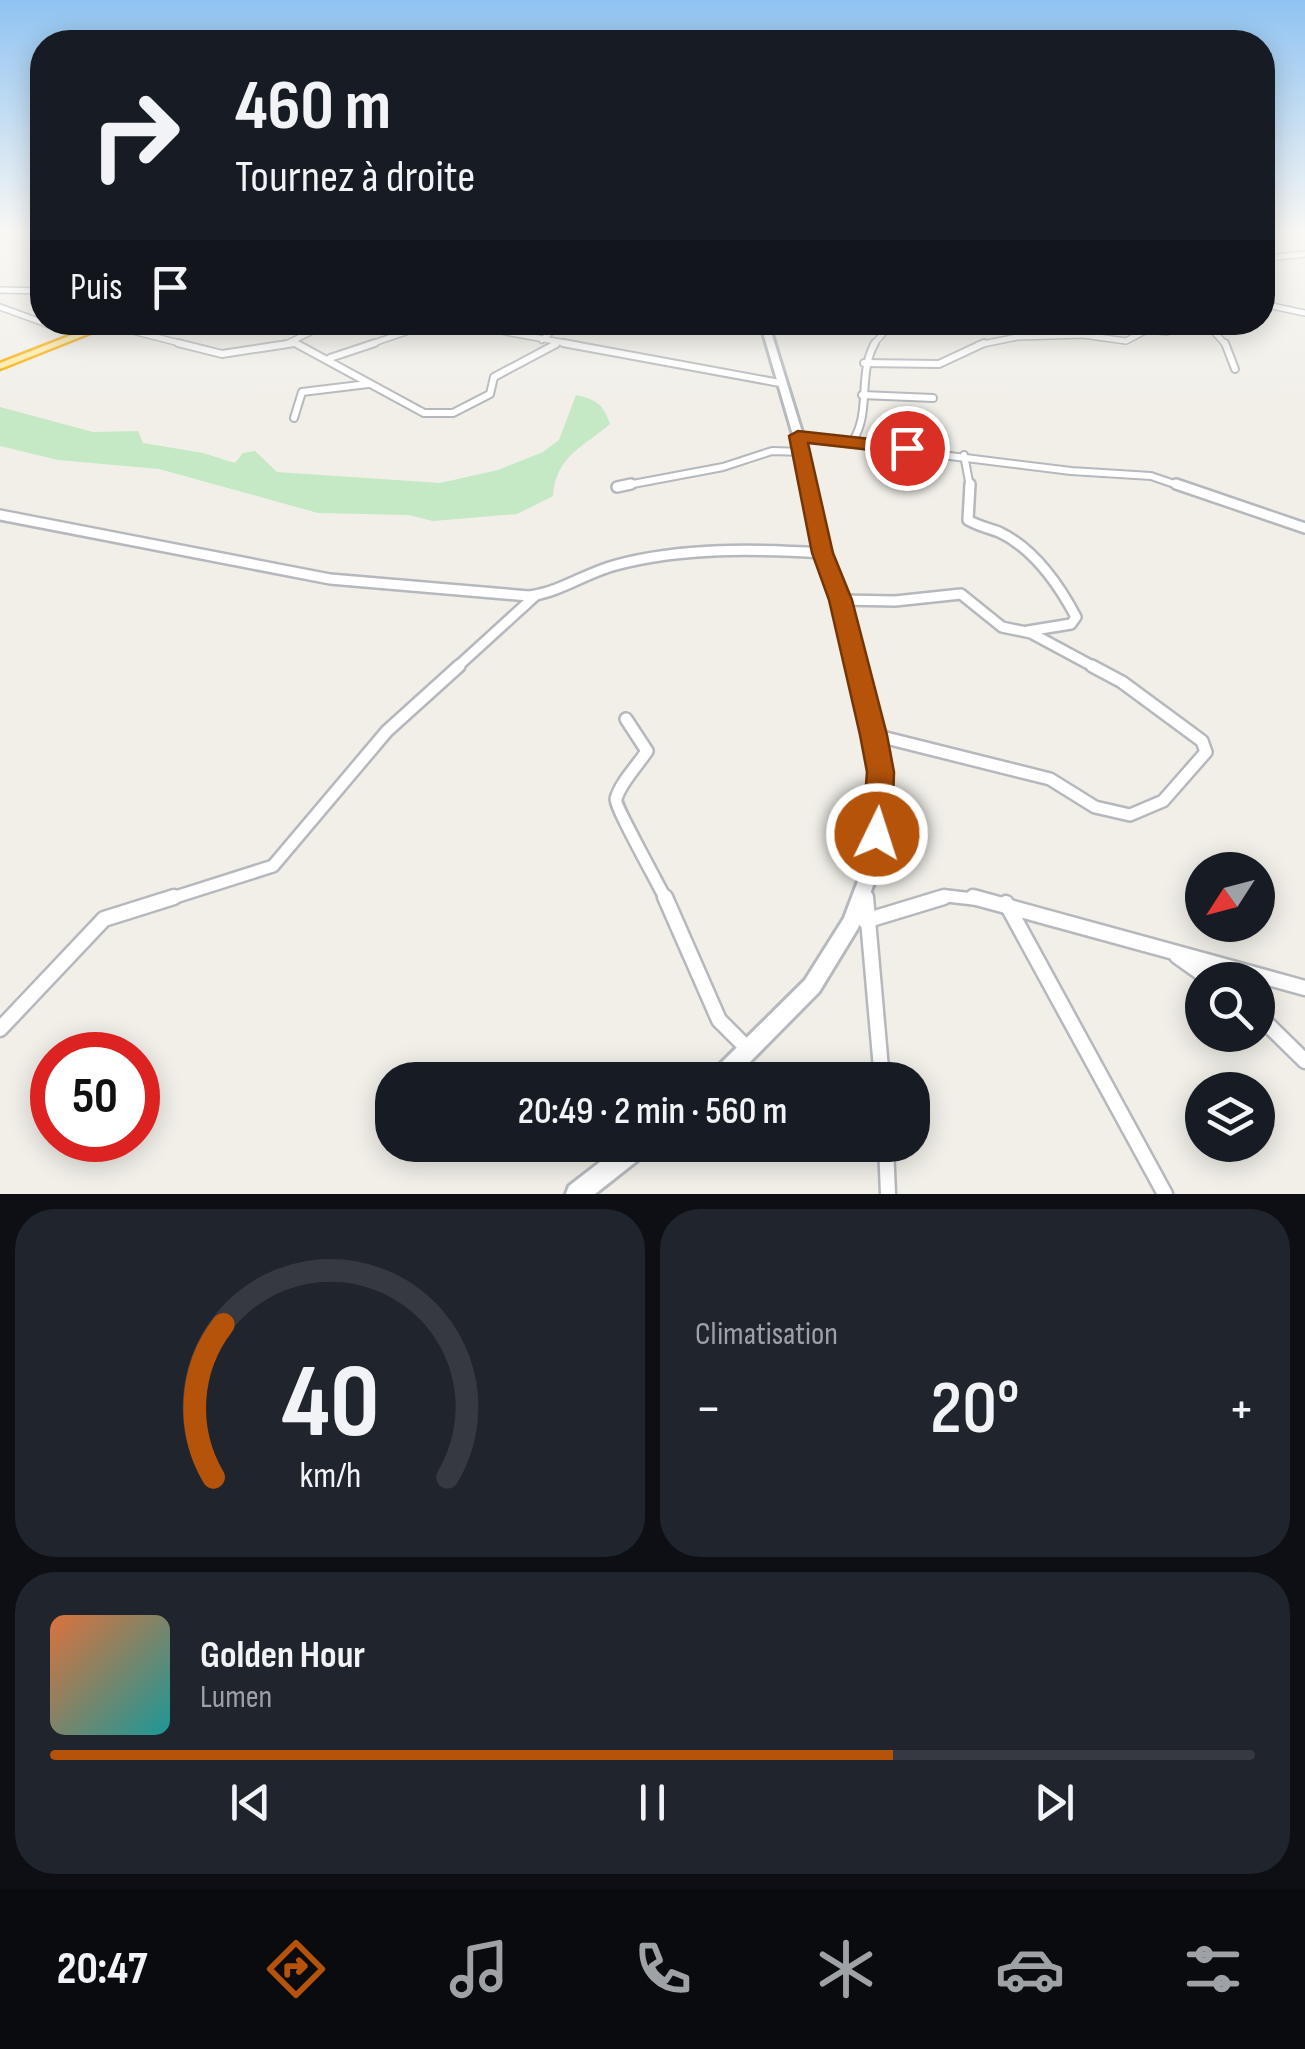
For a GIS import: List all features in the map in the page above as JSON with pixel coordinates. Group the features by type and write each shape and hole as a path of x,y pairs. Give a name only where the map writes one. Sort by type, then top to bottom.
{"highway":[{"path":"0,366 78,335"}],"main road":[{"path":"739,1062 812,986 852,922 866,890 880,807 874,735 840,600 823,553 800,444 767,335"},
{"path":"577,1194 617,1162"}],"street":[{"path":"0,290 30,291"},
{"path":"0,307 30,317"},
{"path":"1275,307 1305,313"},
{"path":"148,335 222,354 294,343 308,335"},
{"path":"330,358 398,335"},
{"path":"517,335 780,384"},
{"path":"542,340 548,335"},
{"path":"852,442 861,429 864,363 869,346 880,335"},
{"path":"864,363 939,364 982,344 1017,337 1083,335 1126,341 1137,335"},
{"path":"1220,335 1235,369"},
{"path":"294,343 330,358 368,384 418,410 452,414 490,394 494,376 556,344"},
{"path":"294,418 302,392 368,384"},
{"path":"862,395 933,398"},
{"path":"617,488 723,467 800,444 852,442 1071,471 1151,476 1305,528"},
{"path":"964,456 970,484 968,520 984,530 1002,534 1059,584 1076,617 1071,624 1025,632"},
{"path":"0,515 330,579 536,596 555,593 620,563 761,550 823,553"},
{"path":"840,600 895,601 954,592 1002,626 1025,632 1122,682 1202,742 1205,757 1163,800 1130,816 1095,807 1050,778 874,735"},
{"path":"0,1028 104,919 273,866 388,731 536,596"},
{"path":"626,720 647,751 616,798 616,810 644,853 718,1020 751,1052"},
{"path":"866,890 865,921 876,978 881,1062"},
{"path":"865,921 947,896 1006,903 1305,988"},
{"path":"1006,903 1165,1194 1176,1194"},
{"path":"1172,952 1186,962"},
{"path":"1275,1032 1305,1061"},
{"path":"887,1162 888,1194"}],"green space":[{"path":"576,395 598,404 610,424 565,462 553,496 517,514 433,521 409,515 318,513 159,469 58,460 0,446 0,407 93,432 138,431 143,443 235,463 243,453 255,451 277,472 440,483 498,470 543,452 559,440"}],"route":[{"path":"877,834 880,772 874,735 850,654 840,600 823,553 820,522 798,436 907,448"}]}
